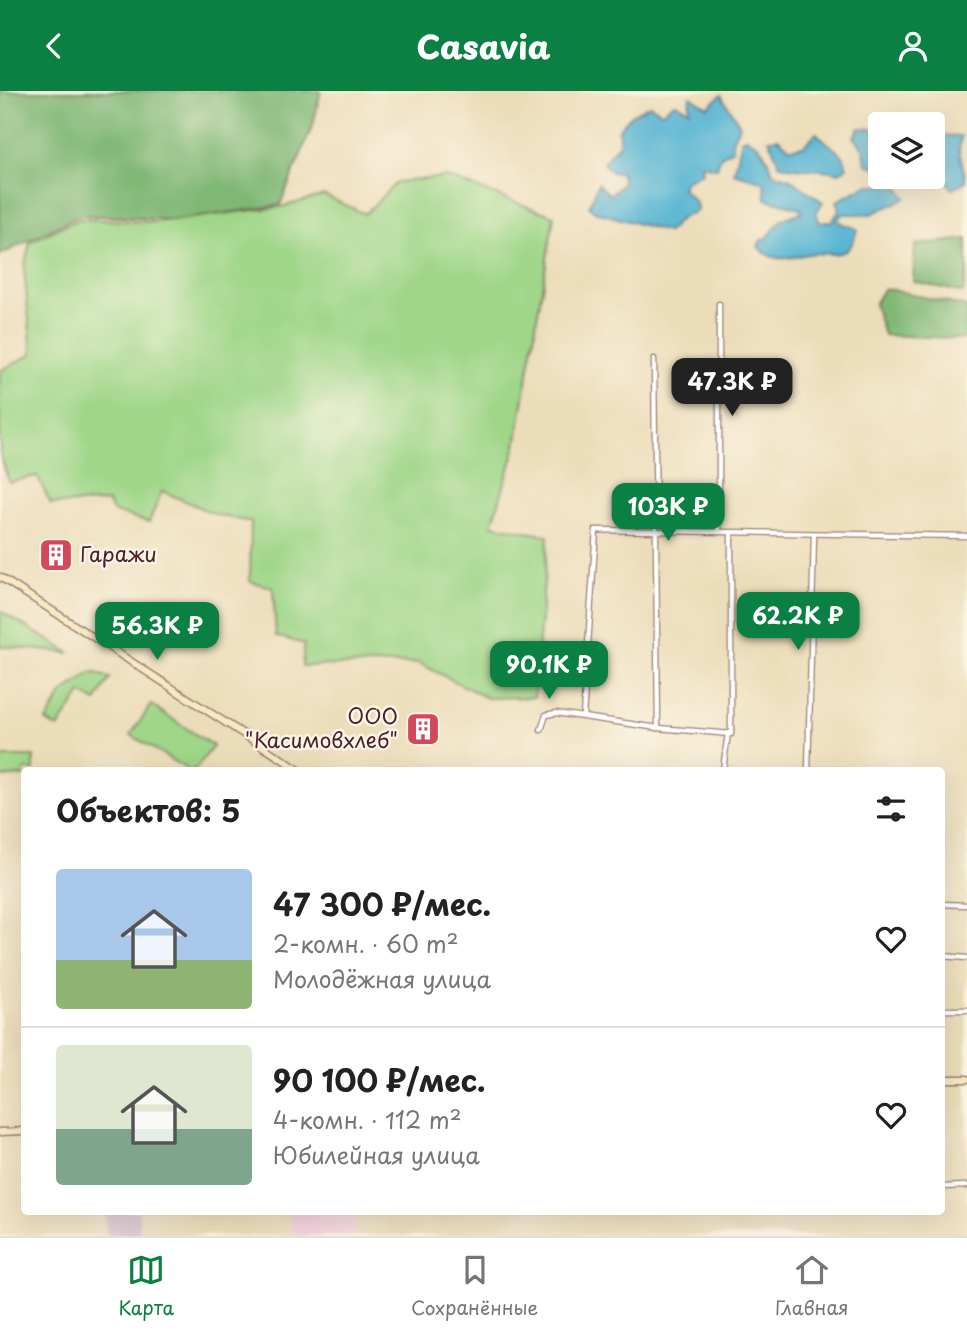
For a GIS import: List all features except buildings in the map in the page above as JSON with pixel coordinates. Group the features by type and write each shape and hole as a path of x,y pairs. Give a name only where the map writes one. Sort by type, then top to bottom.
{"main road":[{"path":"0,577 294,767"},
{"path":"945,1079 967,1079"},
{"path":"0,1132 21,1131"}],"street":[{"path":"719,304 719,532"},
{"path":"654,359 658,728"},
{"path":"583,716 596,530 967,536"},
{"path":"724,767 729,734 731,534"},
{"path":"808,767 814,535"},
{"path":"541,730 546,715 583,716 658,728 729,734"},
{"path":"945,904 967,905"},
{"path":"945,956 967,958"},
{"path":"945,1010 967,1010"},
{"path":"945,1187 967,1186"}],"shaded area":[{"path":"104,1215 139,1215 140,1236 107,1236"},
{"path":"290,1215 354,1215 357,1236 292,1236"}],"green space":[{"path":"0,91 321,91 313,125 280,205 179,220 80,215 0,255"},
{"path":"446,177 554,216 516,446 492,525 548,536 534,697 487,698 419,663 302,666 304,644 276,636 273,588 250,581 251,522 217,515 162,491 149,522 114,512 108,502 51,504 37,476 9,482 0,453 0,371 32,354 24,268 30,242 79,219 156,222 281,207 324,195 365,214 397,182"},
{"path":"967,239 967,272 963,293 913,281 915,245"},
{"path":"884,288 967,307 967,339 884,335 874,304"},
{"path":"0,611 70,653 0,646"},
{"path":"92,672 110,678 96,702 81,693 58,728 46,721 62,694"},
{"path":"151,705 213,746 197,767 183,767 131,735"},
{"path":"0,757 34,757 34,767 21,767 21,776 0,777"}],"water":[{"path":"721,95 740,125 732,141 733,149 721,156 717,168 701,165 702,173 685,181 682,188 696,203 697,211 681,218 668,232 596,212 589,207 598,184 610,195 623,184 621,173 611,172 603,163 619,143 619,129 631,115 650,105 662,112 675,103 689,110 690,96 708,107"},
{"path":"859,128 868,129 868,165 864,149 854,137"},
{"path":"816,133 843,156 847,167 839,173 779,164 769,139 778,138 790,148 803,146"},
{"path":"945,135 961,136 959,150 966,181 952,189 946,179"},
{"path":"742,139 752,140 760,148 773,173 790,179 823,202 816,213 820,223 832,221 839,211 837,201 867,185 868,189 899,189 906,198 871,214 842,214 837,221 857,229 852,245 844,252 782,258 771,256 758,247 761,240 767,238 782,219 802,212 800,208 766,199 764,182 734,173"}],"place":[{"name":"Гаражи","path":"56,555"},
{"name":"ООО \"Касимовхлеб\"","path":"423,729"}]}
